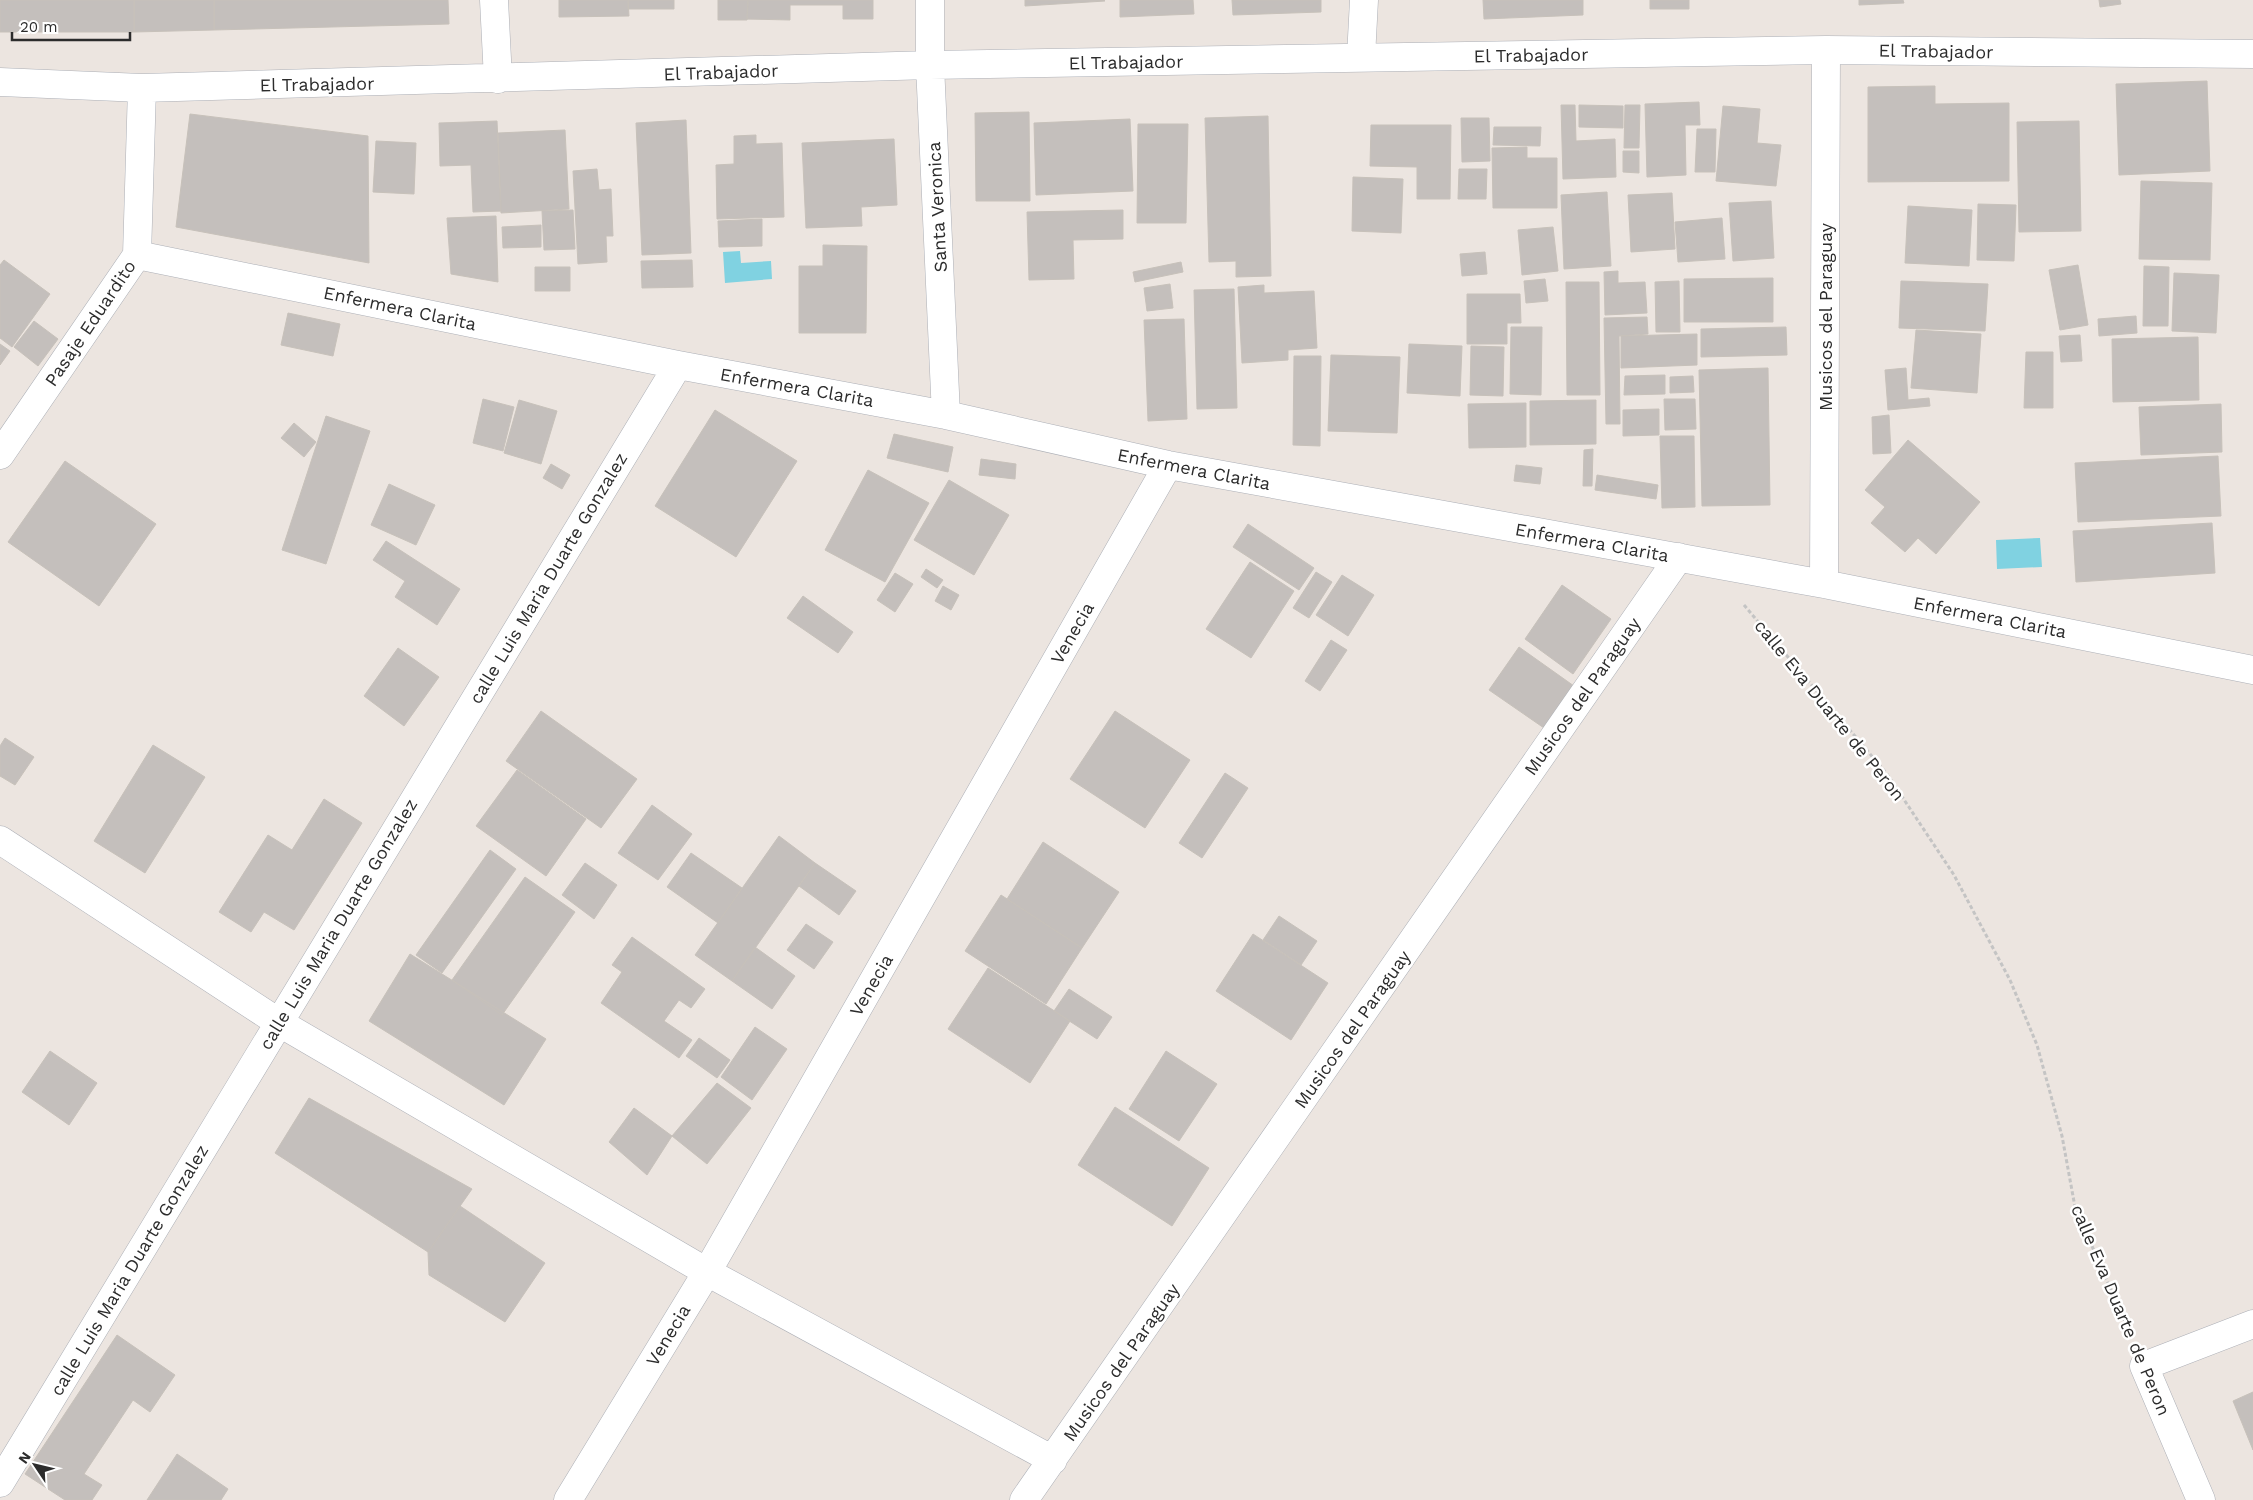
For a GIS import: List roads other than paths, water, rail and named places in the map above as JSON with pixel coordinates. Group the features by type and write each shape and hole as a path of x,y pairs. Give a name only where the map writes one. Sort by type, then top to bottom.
{"street":[{"path":"494,0 498,79"},
{"name":"Santa Veronica","path":"930,0 930,65 946,415"},
{"path":"1361,57 1364,0"},
{"name":"El Trabajador","path":"0,82 142,88 930,65 1826,50 2253,54"},
{"name":"Musicos del Paraguay","path":"1824,584 1826,50"},
{"name":"Pasaje Eduardito","path":"0,456 137,255 142,88"},
{"name":"Enfermera Clarita","path":"137,255 678,365 946,415 1168,466 1708,562 2253,670"},
{"name":"calle Luis Maria Duarte Gonzalez","path":"0,1483 678,365"},
{"name":"Venecia","path":"568,1500 707,1272 1168,466"},
{"name":"Musicos del Paraguay","path":"1024,1500 1678,557"},
{"path":"0,840 278,1022 707,1272 1053,1460"},
{"name":"calle Eva Duarte de Peron","path":"2202,1500 2144,1366 2253,1324"}],"water":[{"path":"740,251 741,263 771,261 772,279 725,283 723,252"},
{"path":"2040,538 2042,567 1997,569 1996,540"}]}
